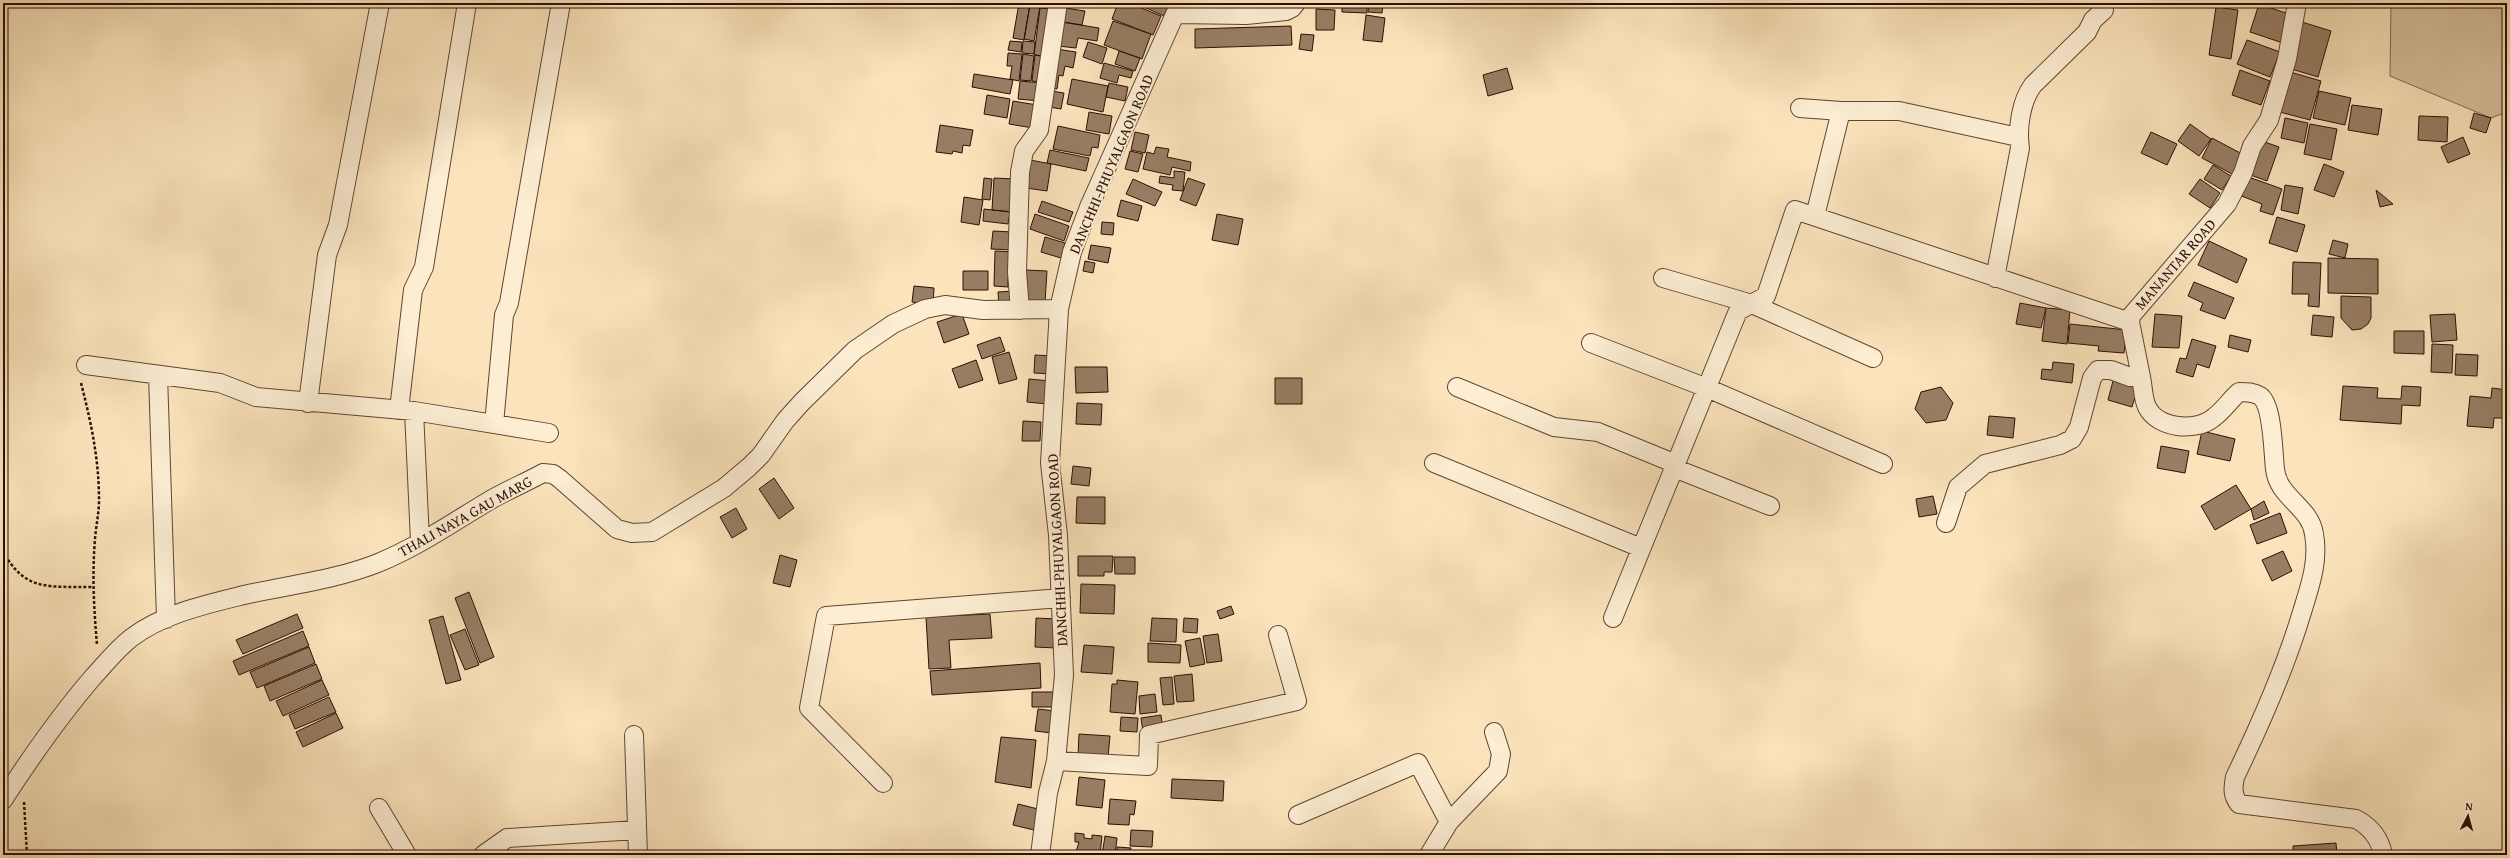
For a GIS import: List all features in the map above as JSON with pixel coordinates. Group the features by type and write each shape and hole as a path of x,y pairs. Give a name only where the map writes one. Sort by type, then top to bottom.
{"street":[{"path":"308,403 327,255 338,225 380,3"},
{"path":"420,541 407,410 413,290 424,267 467,3"},
{"path":"494,424 504,316 509,303 561,3"},
{"path":"1020,310 1017,272 1020,172 1024,151 1038,130 1058,3"},
{"path":"1177,9 1246,15 1286,11 1292,8 1296,3"},
{"name":"MANANTAR ROAD","path":"2297,3 2287,59 2269,120 2252,146 2240,179 2227,204 2138,305 2131,316 2130,322 2147,407 2156,419 2183,427 2196,427 2213,419 2239,392 2251,392 2261,397 2268,411 2276,479 2282,490 2307,514 2314,533 2316,553 2313,576 2299,621 2268,707 2235,777 2232,788 2234,798 2239,804 2356,819 2366,824 2375,833 2383,855"},
{"name":"DANCHHI-PHUYALGAON ROAD","path":"1040,855 1048,792 1056,761 1064,675 1058,535 1050,463 1059,309 1072,252 1087,214 1177,9"},
{"path":"1995,278 2020,148 2018,137 2026,95 2033,85 2087,32 2093,20 2104,10"},
{"path":"1800,108 1841,111 1899,111 2018,137"},
{"path":"1815,216 1841,111"},
{"path":"1614,618 1738,311 1766,296 1795,210 2130,322"},
{"path":"1663,278 1752,304 1873,358"},
{"name":"THALI NAYA GAU MARG","path":"3,800 66,710 108,660 131,637 166,620 189,610 217,602 356,570 389,558 488,501 543,473 553,474 560,479 617,529 632,533 652,532 724,488 749,467 761,455 785,421 802,402 855,350 893,324 911,314 945,305 983,310 1059,309"},
{"path":"1591,342 1706,388 1883,464"},
{"path":"1946,523 1958,487 1985,464 2072,439 2079,427 2092,378 2098,370 2110,370 2130,378 2141,377"},
{"path":"83,373 158,375 220,383 256,396 308,403 407,410 549,433"},
{"path":"158,375 166,620"},
{"path":"1457,387 1554,426 1598,432 1770,506"},
{"path":"1434,463 1642,548"},
{"path":"883,783 809,708 826,616 1061,598"},
{"path":"1056,761 1148,766 1149,735 1297,701 1278,635"},
{"path":"1429,855 1449,822 1498,771 1501,754 1494,732"},
{"path":"634,734 638,855"},
{"path":"1298,815 1418,763 1449,822"},
{"path":"379,808 407,855"},
{"path":"483,855 507,838 637,830"}],"path":[{"path":"83,373 95,441 98,470 99,502 95,539 93,587 98,646 108,660"},
{"path":"3,551 12,569 25,578 43,586 93,587"},
{"path":"20,774 27,855"}],"shaded area":[{"path":"2391,3 2507,3 2507,112 2491,118 2390,76"}],"building":[{"path":"1019,3 1030,4 1024,40 1013,38"},
{"path":"1118,3 1129,3 1161,16 1153,35 1112,19"},
{"path":"1145,3 1169,4 1164,16 1144,7"},
{"path":"1342,3 1367,3 1367,13 1342,12"},
{"path":"1369,3 1383,3 1382,13 1368,12"},
{"path":"2259,4 2292,15 2283,43 2250,32"},
{"path":"1030,5 1040,7 1034,41 1024,39"},
{"path":"2216,7 2238,10 2231,59 2209,55"},
{"path":"1040,8 1051,9 1045,56 1034,55"},
{"path":"1065,8 1085,11 1082,25 1063,22"},
{"path":"1316,9 1335,10 1334,30 1316,30"},
{"path":"1366,15 1385,18 1382,42 1363,40"},
{"path":"1113,21 1151,34 1142,59 1104,45"},
{"path":"1062,22 1099,28 1097,41 1078,38 1076,48 1058,46"},
{"path":"2302,22 2331,31 2318,77 2288,68"},
{"path":"1291,26 1292,45 1195,48 1195,29"},
{"path":"1301,34 1314,35 1312,51 1299,49"},
{"path":"2247,40 2280,52 2270,77 2237,64"},
{"path":"1010,41 1022,42 1021,52 1008,50"},
{"path":"1023,41 1035,42 1034,54 1022,53"},
{"path":"1088,42 1107,48 1102,64 1083,57"},
{"path":"1056,49 1076,52 1073,68 1065,66 1063,76 1059,75 1057,89 1049,88"},
{"path":"1119,51 1140,58 1135,71 1115,64"},
{"path":"1008,53 1022,54 1019,81 1010,79 1012,66 1007,66"},
{"path":"1023,54 1034,56 1031,81 1020,80"},
{"path":"1035,55 1046,57 1042,82 1032,81"},
{"path":"1104,63 1133,71 1131,78 1119,75 1117,83 1100,78"},
{"path":"1507,68 1513,89 1488,96 1483,75"},
{"path":"2240,70 2270,81 2261,105 2232,95"},
{"path":"2287,71 2321,81 2310,120 2276,111"},
{"path":"974,74 1013,80 1010,94 972,87"},
{"path":"1072,79 1108,86 1103,112 1067,104"},
{"path":"1020,81 1042,83 1040,101 1018,99"},
{"path":"1109,83 1128,87 1125,101 1106,97"},
{"path":"1051,91 1064,93 1061,109 1049,107"},
{"path":"2319,91 2351,98 2345,125 2313,118"},
{"path":"987,95 1010,99 1007,118 984,114"},
{"path":"1013,101 1037,105 1033,128 1009,124"},
{"path":"2352,105 2382,109 2378,135 2348,130"},
{"path":"1089,112 1112,116 1109,134 1086,130"},
{"path":"2474,113 2491,118 2486,133 2470,128"},
{"path":"2419,116 2448,117 2447,142 2418,140"},
{"path":"2285,118 2308,123 2304,143 2281,138"},
{"path":"2190,124 2211,139 2199,156 2178,141"},
{"path":"2310,124 2337,129 2331,160 2304,154"},
{"path":"940,125 973,130 970,146 963,145 962,153 953,151 952,154 936,152"},
{"path":"1058,126 1100,135 1098,148 1092,147 1090,156 1053,149"},
{"path":"1135,132 1149,135 1145,153 1131,150"},
{"path":"2151,132 2177,144 2167,165 2141,153"},
{"path":"2463,137 2470,154 2448,163 2441,147"},
{"path":"2212,138 2244,155 2234,175 2202,158"},
{"path":"2259,140 2279,147 2267,181 2248,174"},
{"path":"1156,147 1169,149 1167,157 1191,162 1190,171 1172,167 1170,175 1143,169 1147,152 1154,154"},
{"path":"1050,150 1089,158 1086,171 1047,163"},
{"path":"1130,151 1143,154 1138,172 1125,169"},
{"path":"1030,160 1051,164 1047,191 1026,188"},
{"path":"2324,164 2344,172 2334,197 2314,190"},
{"path":"2213,165 2231,176 2222,190 2204,179"},
{"path":"1174,171 1185,172 1183,191 1172,190 1173,185 1159,183 1160,176 1174,178"},
{"path":"2246,176 2282,189 2273,215 2260,211 2262,204 2239,195"},
{"path":"984,178 992,179 990,200 982,199"},
{"path":"994,178 1015,179 1014,212 992,210"},
{"path":"1188,178 1205,184 1196,206 1180,200"},
{"path":"1133,179 1162,192 1155,206 1126,194"},
{"path":"2200,179 2220,193 2210,208 2189,194"},
{"path":"2285,185 2303,188 2298,214 2281,210"},
{"path":"2376,190 2393,204 2380,207"},
{"path":"964,197 983,200 979,225 961,222"},
{"path":"1121,200 1142,206 1138,221 1117,216"},
{"path":"1042,201 1073,212 1069,222 1038,212"},
{"path":"984,209 1010,212 1008,224 983,221"},
{"path":"1035,214 1069,226 1064,241 1030,229"},
{"path":"1217,214 1243,219 1238,245 1212,240"},
{"path":"2277,217 2305,225 2297,252 2269,243"},
{"path":"1102,222 1114,223 1113,235 1101,234"},
{"path":"993,231 1013,232 1012,250 991,249"},
{"path":"1045,237 1065,243 1061,258 1041,252"},
{"path":"2333,240 2348,244 2345,258 2329,254"},
{"path":"2209,241 2247,259 2237,283 2198,265"},
{"path":"1091,245 1111,248 1108,263 1088,259"},
{"path":"995,251 1015,252 1014,278 1008,278 1008,287 994,286"},
{"path":"2328,258 2378,259 2378,294 2328,293"},
{"path":"1085,261 1095,263 1093,273 1083,271"},
{"path":"2293,262 2321,263 2319,307 2308,306 2309,294 2292,294"},
{"path":"1026,270 1047,271 1045,302 1024,301"},
{"path":"963,271 988,271 988,290 963,290"},
{"path":"2194,282 2234,298 2225,319 2200,310 2203,303 2188,296"},
{"path":"914,286 934,288 933,305 912,302"},
{"path":"1014,291 1015,304 999,305 998,292"},
{"path":"2341,296 2371,297 2371,318 2368,324 2361,329 2352,330 2341,318"},
{"path":"2020,303 2046,308 2041,328 2016,324"},
{"path":"2046,308 2070,310 2067,344 2042,341"},
{"path":"962,314 969,334 944,343 937,322"},
{"path":"2155,314 2182,316 2179,348 2152,347"},
{"path":"2455,314 2457,340 2432,342 2430,315"},
{"path":"2313,315 2334,317 2332,337 2311,335"},
{"path":"2070,324 2127,330 2124,353 2098,351 2099,346 2068,343"},
{"path":"2394,331 2424,331 2424,354 2394,353"},
{"path":"2230,335 2251,340 2248,352 2228,347"},
{"path":"1000,337 1005,351 982,359 977,345"},
{"path":"2192,339 2216,346 2209,368 2197,364 2193,377 2176,372 2180,358 2186,359"},
{"path":"2432,344 2453,345 2452,373 2431,372"},
{"path":"1009,352 1017,379 999,384 992,357"},
{"path":"2456,354 2478,355 2477,376 2455,375"},
{"path":"1035,355 1053,356 1052,374 1034,373"},
{"path":"976,360 983,380 959,388 952,369"},
{"path":"2053,362 2074,364 2072,383 2041,379 2042,369 2052,370"},
{"path":"1075,367 1107,367 1108,392 1076,393"},
{"path":"2114,377 2139,384 2132,407 2108,400"},
{"path":"1275,378 1302,378 1302,404 1275,404"},
{"path":"1029,379 1050,381 1047,404 1027,402"},
{"path":"2343,386 2378,388 2377,398 2401,399 2402,386 2421,387 2420,406 2402,405 2401,424 2340,420"},
{"path":"1941,387 1953,403 1946,420 1926,423 1915,409 1921,392"},
{"path":"2492,388 2507,390 2507,427 2504,427 2504,418 2494,418 2493,428 2467,426 2470,396 2491,398"},
{"path":"1077,403 1102,404 1101,425 1076,424"},
{"path":"1989,416 2015,418 2013,438 1987,435"},
{"path":"1023,421 1041,422 1040,441 1022,441"},
{"path":"2202,431 2235,439 2230,461 2197,454"},
{"path":"2161,446 2189,451 2185,473 2157,468"},
{"path":"1073,466 1091,468 1089,486 1071,484"},
{"path":"774,478 794,508 779,519 759,489"},
{"path":"2236,485 2251,509 2215,530 2201,506"},
{"path":"1933,496 1937,514 1919,517 1916,499"},
{"path":"1077,497 1105,497 1105,524 1076,523"},
{"path":"2264,501 2269,513 2254,520 2251,509"},
{"path":"736,508 747,529 732,538 720,517"},
{"path":"2280,513 2287,533 2257,544 2250,525"},
{"path":"2283,551 2292,571 2272,581 2262,560"},
{"path":"780,555 797,560 790,587 773,583"},
{"path":"1078,556 1113,556 1112,572 1104,572 1104,576 1078,576"},
{"path":"1114,557 1135,557 1135,574 1115,574"},
{"path":"1081,584 1115,585 1114,614 1080,613"},
{"path":"469,592 494,657 480,663 455,598"},
{"path":"1231,606 1234,614 1220,619 1217,611"},
{"path":"297,614 303,628 243,654 236,640"},
{"path":"990,614 992,638 949,640 951,668 929,669 926,617"},
{"path":"443,616 461,680 446,684 429,620"},
{"path":"1036,618 1057,619 1056,648 1035,647"},
{"path":"1152,618 1177,619 1176,642 1150,641"},
{"path":"1184,618 1198,619 1197,633 1183,632"},
{"path":"465,629 479,665 465,670 450,635"},
{"path":"303,631 309,646 239,675 233,661"},
{"path":"1218,634 1222,661 1207,663 1203,636"},
{"path":"1200,638 1205,664 1190,667 1185,641"},
{"path":"1148,643 1181,645 1180,663 1148,662"},
{"path":"1084,645 1114,647 1112,674 1081,672"},
{"path":"309,647 315,663 257,688 250,672"},
{"path":"1040,663 1041,688 932,695 930,671"},
{"path":"316,664 322,679 270,701 264,686"},
{"path":"1192,674 1194,701 1177,702 1174,676"},
{"path":"1172,677 1174,704 1163,705 1160,678"},
{"path":"322,680 329,695 283,716 276,701"},
{"path":"1117,680 1138,682 1135,714 1110,712 1112,684 1117,684"},
{"path":"1032,692 1053,692 1053,707 1032,707"},
{"path":"1155,694 1157,712 1140,714 1139,696"},
{"path":"329,697 336,712 295,729 289,715"},
{"path":"1038,709 1055,711 1052,733 1035,731"},
{"path":"336,713 343,728 303,747 296,732"},
{"path":"1161,715 1163,730 1143,732 1141,718"},
{"path":"1121,717 1138,718 1137,732 1120,731"},
{"path":"1079,734 1110,736 1108,757 1078,756"},
{"path":"1001,737 1036,740 1031,788 995,782"},
{"path":"1079,777 1105,780 1102,808 1076,805"},
{"path":"1172,779 1224,781 1223,801 1171,798"},
{"path":"1110,799 1136,801 1134,815 1130,814 1129,825 1108,824"},
{"path":"1018,804 1038,809 1034,830 1013,825"},
{"path":"1131,830 1153,831 1152,847 1130,846"},
{"path":"1075,833 1084,834 1084,838 1092,839 1092,835 1102,836 1100,855 1075,855 1079,842 1075,842"},
{"path":"1105,836 1117,838 1115,855 1102,855"},
{"path":"2336,843 2337,855 2293,855 2293,846"},
{"path":"1117,847 1131,848 1130,855 1117,855"},
{"path":"903,850 921,855 901,855"}]}
